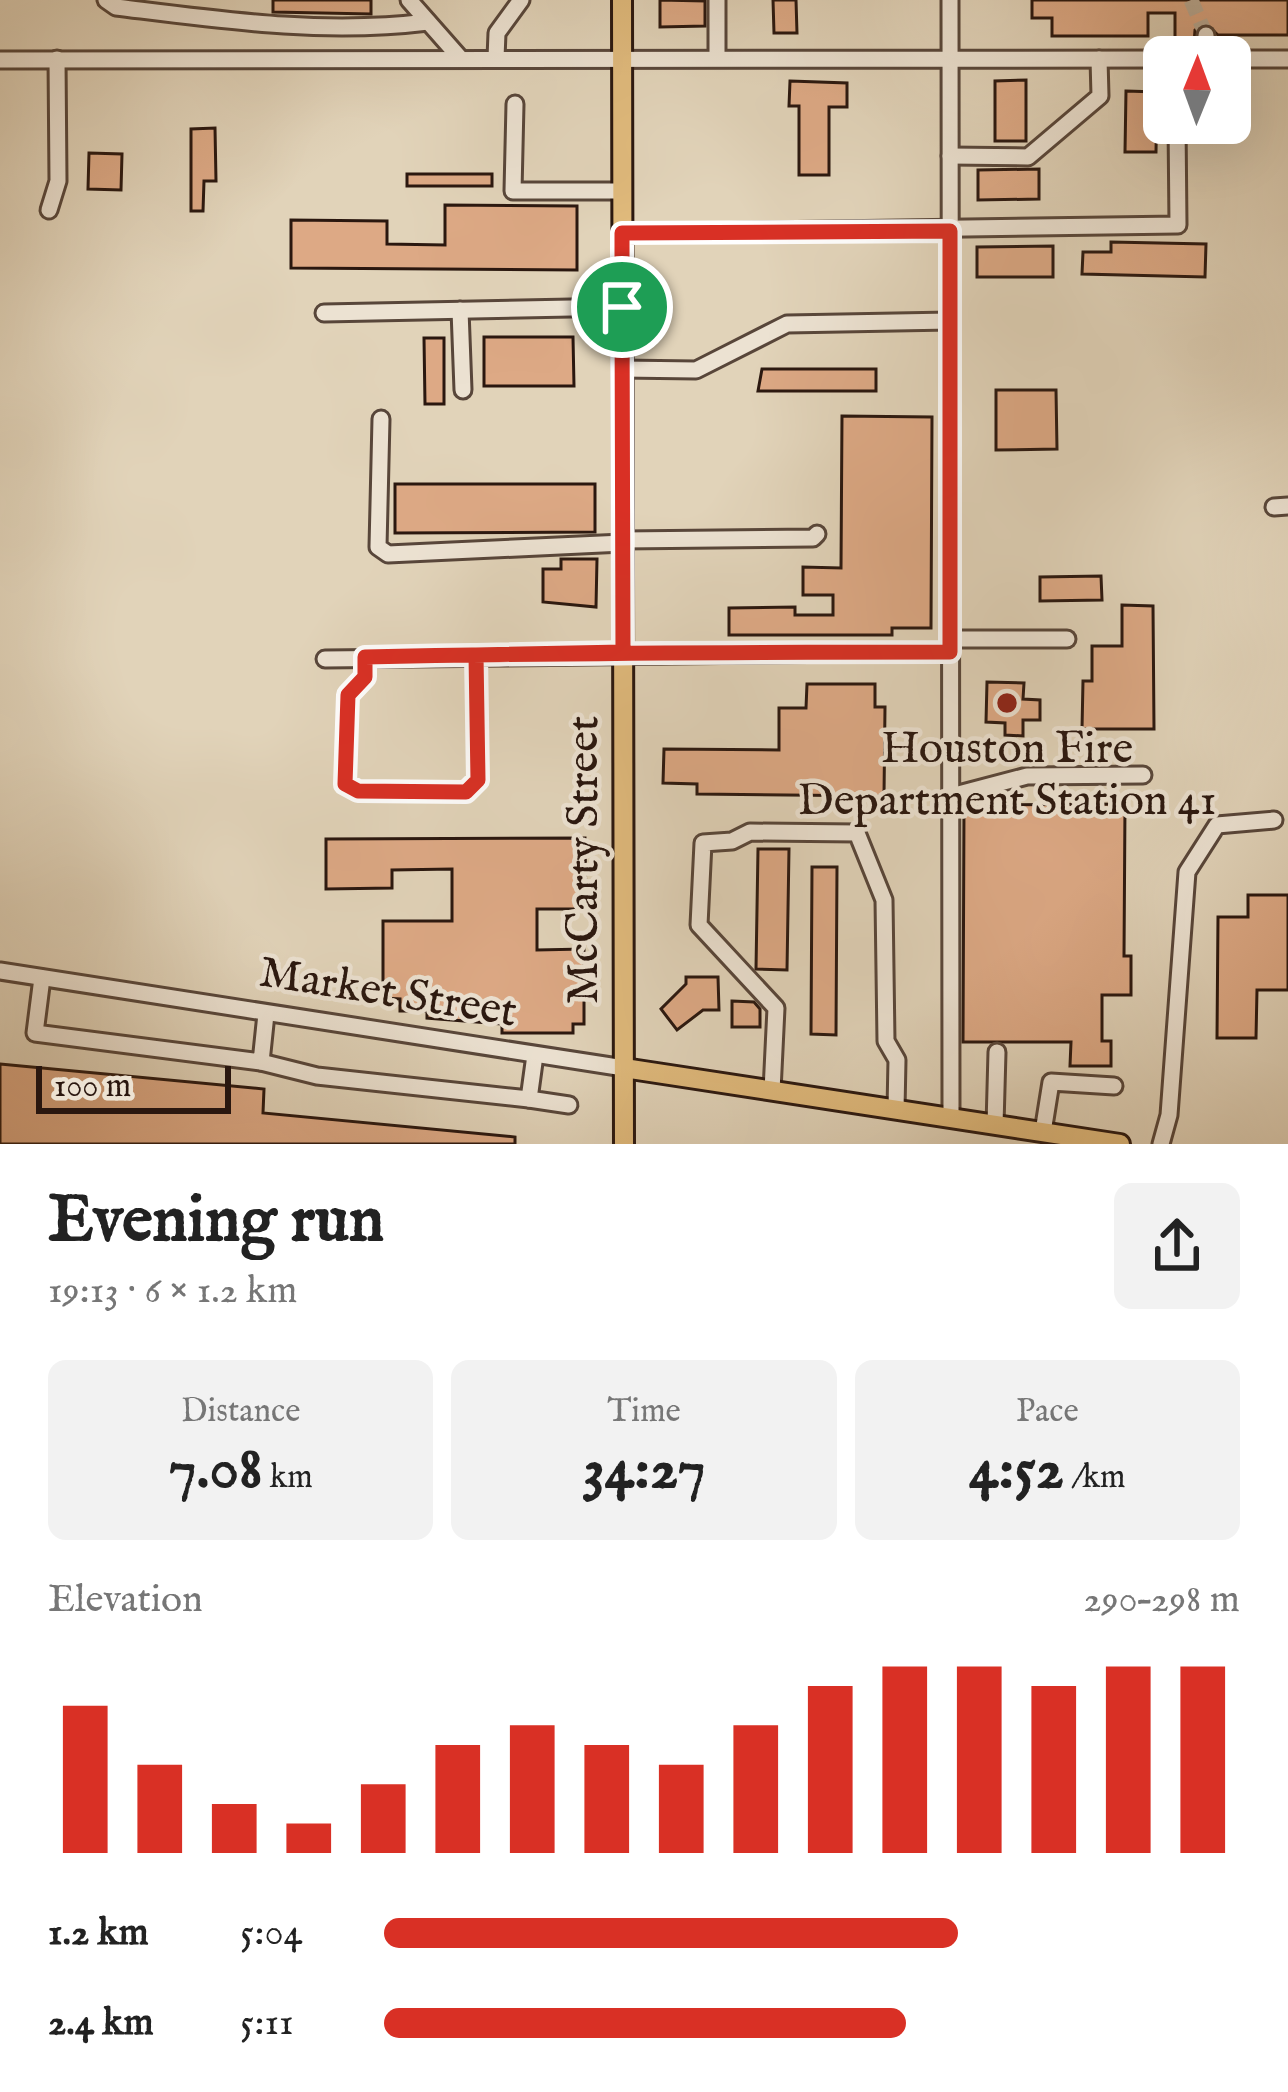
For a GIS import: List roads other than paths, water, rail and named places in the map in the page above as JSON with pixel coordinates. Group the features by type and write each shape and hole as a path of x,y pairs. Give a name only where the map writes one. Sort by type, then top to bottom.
{"main road":[{"name":"McCarty Street","path":"622,0 624,1144"},
{"name":"Market Street","path":"624,1068 1120,1144"}],"street":[{"path":"106,0 116,7 277,27 359,31 428,22"},
{"path":"410,0 460,58"},
{"path":"496,58 497,33 521,0"},
{"path":"717,0 717,57"},
{"path":"950,0 951,1118"},
{"path":"49,209 58,181 57,59"},
{"path":"950,156 1028,157 1100,96 1100,59"},
{"path":"0,60 1143,59"},
{"path":"1251,59 1288,59"},
{"path":"514,104 513,190 622,191"},
{"path":"622,233 1178,225 1177,144"},
{"path":"324,313 622,307"},
{"path":"460,310 463,390"},
{"path":"622,369 696,370 787,324 950,321"},
{"path":"381,419 376,524 378,547 388,554 817,534"},
{"path":"325,658 1067,639"},
{"path":"365,657 365,677 348,695 345,784 358,791 466,792 478,780 476,655"},
{"path":"951,796 1027,776 1143,776"},
{"path":"1161,1144 1169,1115 1187,872 1217,825 1274,820"},
{"path":"772,1091 776,1008 699,926 703,843 732,841 750,832 856,833 884,900 886,1041 897,1060 896,1109"},
{"name":"Market Street","path":"0,971 624,1068"},
{"path":"42,978 35,1033 261,1062 317,1076 569,1105"},
{"path":"261,1062 266,1014"},
{"path":"995,1124 997,1052"},
{"path":"529,1099 535,1055"},
{"path":"1043,1132 1051,1082 1114,1086"}],"tunnel":[{"path":"1191,0 1206,35"}],"place":[{"name":"Houston Fire Department Station 41","path":"1007,703"}]}
